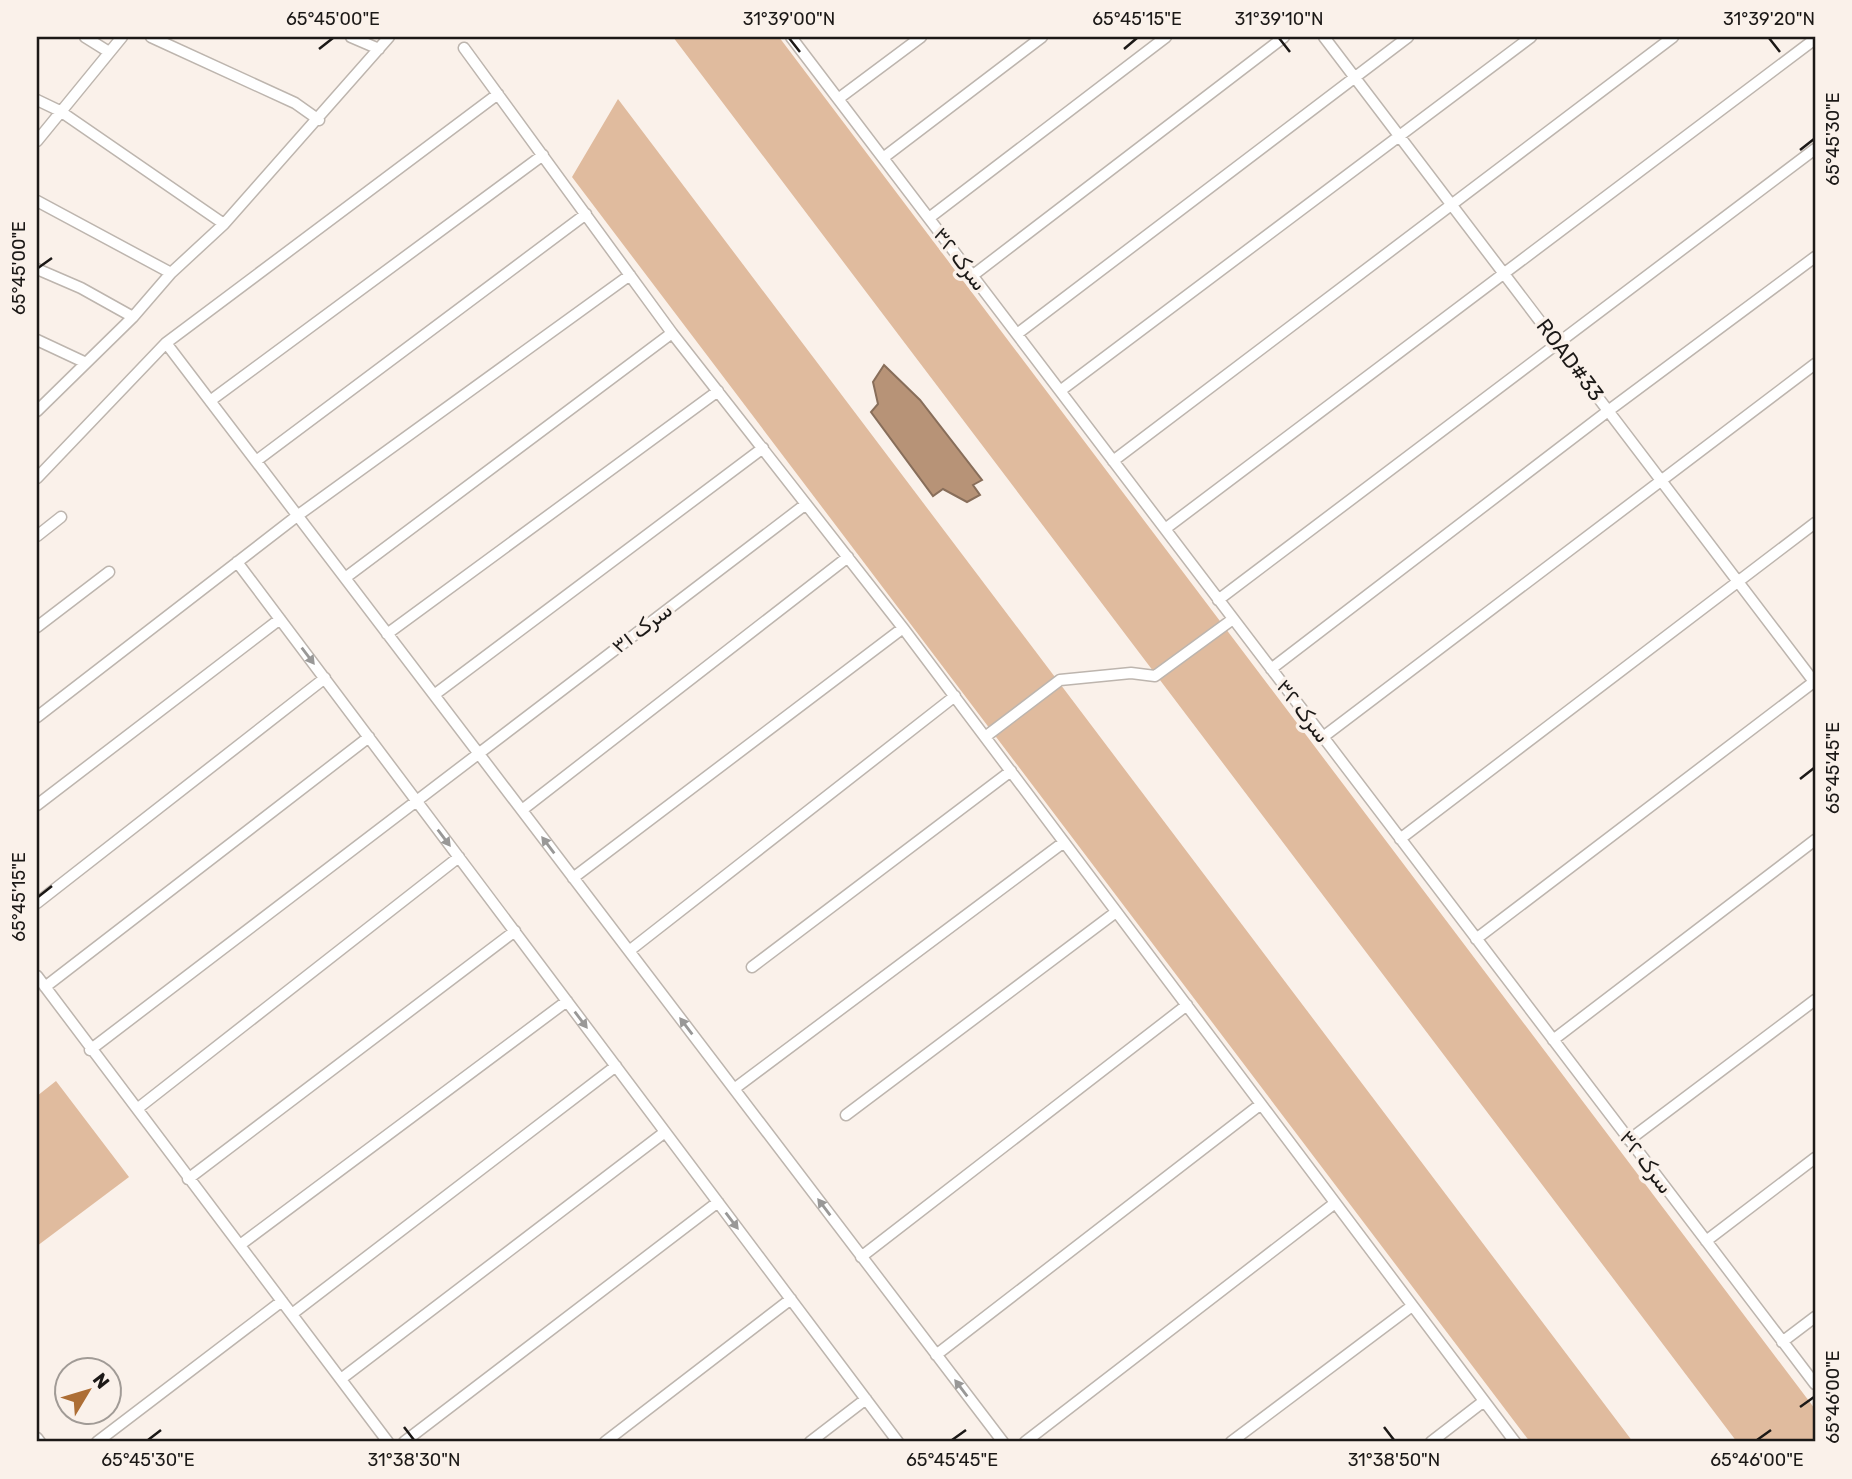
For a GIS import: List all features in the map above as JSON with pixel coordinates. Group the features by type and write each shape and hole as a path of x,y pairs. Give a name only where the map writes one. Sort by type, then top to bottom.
{"street":[{"path":"85,37 109,52"},
{"path":"37,141 122,37"},
{"path":"151,37 295,103 319,120"},
{"path":"351,37 379,49"},
{"path":"37,411 84,362 133,317 171,273 224,224 319,120 389,37"},
{"path":"838,99 921,37"},
{"path":"883,158 1042,37"},
{"path":"929,218 1166,37"},
{"path":"972,275 1284,37"},
{"name":"ROAD#33","path":"1324,37 1815,682"},
{"path":"1017,334 1408,37"},
{"path":"1060,391 1531,37"},
{"path":"1113,461 1673,37"},
{"name":"سرک ۳۲","path":"794,38 1815,1384"},
{"path":"1165,529 1815,39"},
{"path":"464,47 672,333 955,696 1515,1442"},
{"path":"37,478 166,343 498,94"},
{"path":"37,100 60,111 224,224"},
{"path":"1218,600 1815,149"},
{"path":"210,401 543,156"},
{"path":"37,201 171,273"},
{"path":"256,461 586,214"},
{"path":"1272,669 1608,411 1815,257"},
{"path":"37,269 81,288 133,317"},
{"path":"37,717 298,516 630,275"},
{"path":"345,578 672,333"},
{"path":"37,340 84,362"},
{"path":"166,343 1003,1442"},
{"path":"1323,737 1815,364"},
{"path":"387,634 718,391"},
{"path":"433,695 763,448"},
{"name":"سرک ۳۱","path":"90,1050 806,504"},
{"path":"37,536 61,517"},
{"path":"1400,839 1815,523"},
{"path":"522,810 848,557"},
{"path":"237,562 898,1442"},
{"path":"37,627 109,572"},
{"path":"37,805 280,619"},
{"path":"985,737 1060,680 1132,673 1155,676 1233,619"},
{"path":"573,878 903,628"},
{"path":"37,903 325,678"},
{"path":"1476,939 1815,682"},
{"path":"629,951 955,696"},
{"path":"45,988 369,737"},
{"path":"752,967 1011,771"},
{"path":"1553,1040 1815,840"},
{"path":"734,1089 1064,842"},
{"path":"137,1109 459,857"},
{"path":"846,1115 1116,912"},
{"path":"188,1178 514,931"},
{"path":"37,976 90,1050 388,1442"},
{"path":"1629,1140 1815,1000"},
{"path":"240,1245 567,1001"},
{"path":"861,1257 1187,1006"},
{"path":"292,1314 616,1066"},
{"path":"936,1355 1261,1104"},
{"path":"341,1379 665,1132"},
{"path":"1706,1241 1815,1158"},
{"path":"404,1442 718,1202"},
{"path":"1024,1442 1335,1203"},
{"path":"606,1442 791,1299"},
{"path":"97,1442 282,1301"},
{"path":"1231,1442 1412,1306"},
{"path":"1782,1342 1815,1317"},
{"path":"810,1442 866,1399"},
{"path":"1431,1442 1484,1401"},
{"path":"37,1438 40,1442"}],"shaded area":[{"path":"673,37 779,37 1815,1409 1815,1442 1737,1442"},
{"path":"618,99 1633,1442 1530,1442 572,177"},
{"path":"884,365 920,400 982,480 973,485 980,495 967,502 943,489 933,496 871,412 878,404 873,382"},
{"path":"56,1081 129,1177 37,1246 37,1096"}]}
